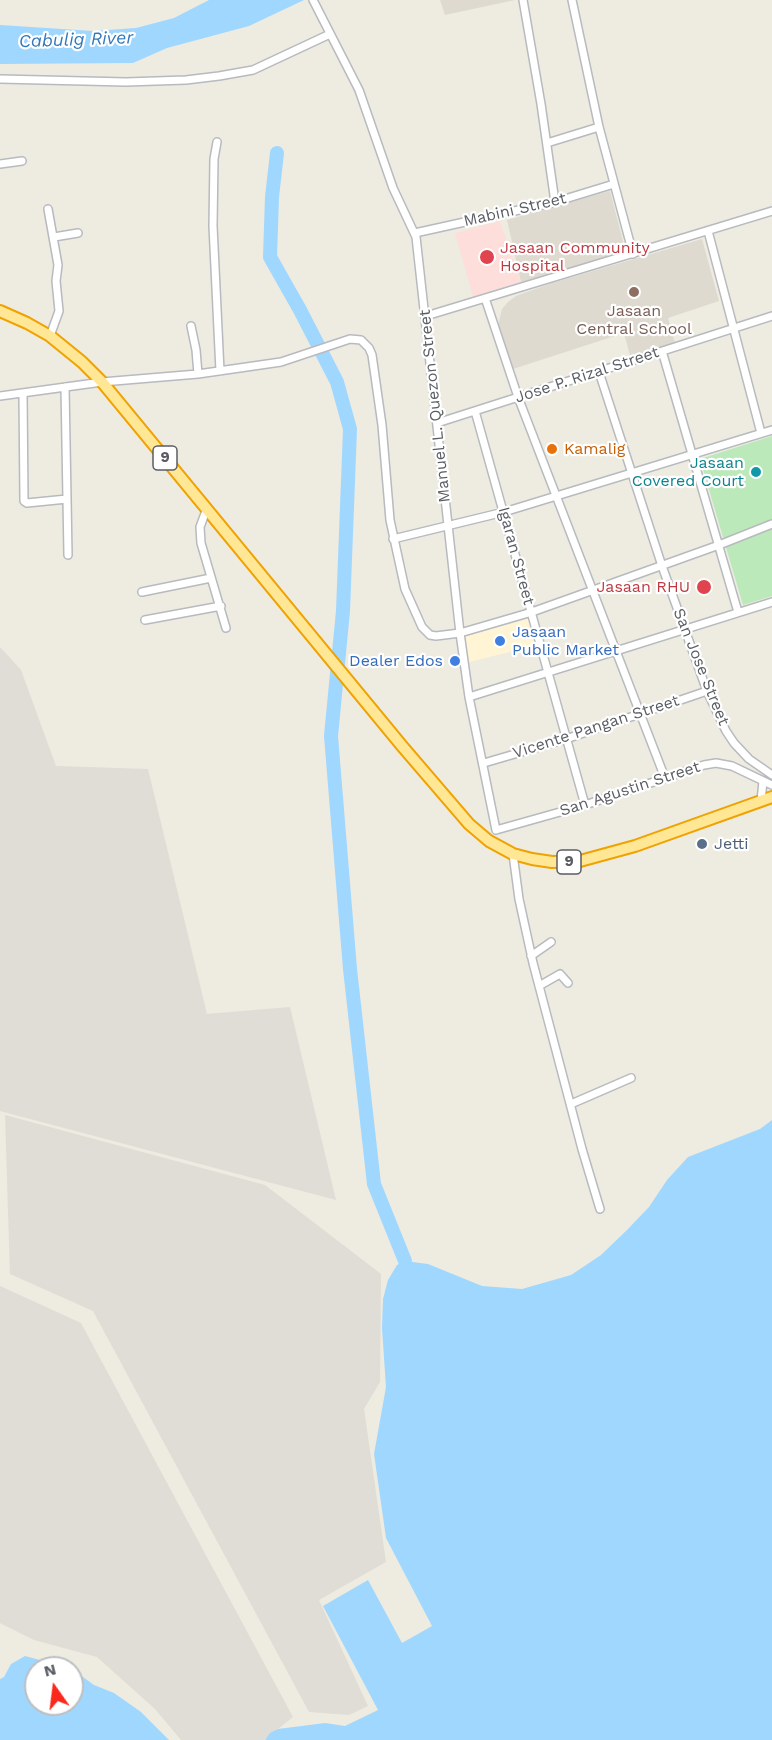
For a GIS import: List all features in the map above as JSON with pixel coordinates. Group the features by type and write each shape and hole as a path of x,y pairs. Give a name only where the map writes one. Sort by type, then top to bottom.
{"highway":[{"name":"9","path":"0,311 50,336 102,382 402,746 469,824 489,841 513,854 552,862 594,858 772,797"}],"street":[{"name":"Manuel L. Quezon Street","path":"313,0 359,90 393,188 415,233 460,633 496,830"},
{"path":"523,0 555,202"},
{"path":"572,0 599,127 633,254"},
{"path":"0,79 126,82 186,80 219,76 253,70 330,34"},
{"path":"547,143 599,127"},
{"path":"217,142 214,159 213,226 220,370"},
{"path":"0,164 22,161"},
{"name":"Mabini Street","path":"415,233 555,202 614,184"},
{"path":"48,209 58,265 56,281 59,311 50,336"},
{"path":"426,316 772,211"},
{"path":"708,231 761,433"},
{"path":"54,237 78,233"},
{"path":"484,298 518,397 665,778"},
{"name":"Jose P. Rizal Street","path":"437,423 772,316"},
{"path":"191,326 198,374"},
{"path":"0,396 102,382 198,374 281,362 343,341 356,339 366,343 372,355 382,425 393,539 405,589 422,627 430,635 460,633 532,612 772,525"},
{"path":"662,351 738,612"},
{"name":"San Jose Street","path":"599,372 662,566 707,691 726,731 734,742 749,759 772,775"},
{"path":"65,387 68,555"},
{"path":"23,393 24,501 27,503 67,499"},
{"name":"Igaran Street","path":"476,411 585,805"},
{"path":"393,539 504,512 772,430"},
{"path":"207,508 200,531 201,543 226,628"},
{"path":"142,592 211,578"},
{"path":"470,697 772,602"},
{"path":"145,620 221,606"},
{"name":"Vicente Pangan Street","path":"484,764 707,691"},
{"name":"San Agustin Street","path":"496,830 585,805 704,765 732,766 772,785"},
{"path":"761,801 764,781"},
{"path":"489,841 496,830"},
{"path":"513,854 519,899 531,956 600,1209"},
{"path":"531,956 551,942"},
{"path":"539,986 560,974 568,983"},
{"path":"571,1104 631,1078"}],"shaded area":[{"path":"440,0 515,0 445,15"},
{"path":"610,191 626,253 521,282 507,220"},
{"name":"Jasaan Community Hospital","path":"500,221 521,282 473,297 455,233"},
{"name":"Jasaan Central School","path":"702,239 719,301 668,318 675,343 630,356 624,333 513,369 498,325 502,309 516,296 549,284"},
{"name":"Jasaan Public Market","path":"531,618 538,645 469,662 463,637"},
{"path":"0,647 21,670 56,766 148,769 207,1014 290,1007 336,1200 0,1111"},
{"path":"5,1115 265,1185 381,1274 380,1382 364,1409 386,1562 319,1600 368,1706 349,1715 309,1712 93,1311 10,1274"},
{"path":"0,1286 81,1323 293,1717 264,1740 181,1740 155,1709 97,1657 34,1640 0,1623"}],"green space":[{"path":"772,436 772,596 743,605 700,459"}],"water":[{"name":"Cabulig River","path":"209,0 304,0 249,26 167,48 133,63 0,64 0,25 93,31 136,28 174,18"},
{"path":"772,1120 772,1740 265,1740 270,1733 278,1729 325,1723 345,1726 378,1710 323,1606 368,1580 402,1643 432,1626 386,1538 374,1454 386,1387 382,1328 383,1299 388,1280 397,1265 405,1261 428,1264 482,1286 522,1289 571,1275 601,1255 627,1230 649,1207 667,1180 688,1157 760,1129"},
{"path":"24,1657 24,1716 84,1716 84,1678 94,1685 114,1693 141,1712 169,1740 0,1740 0,1679 4,1677 11,1664"}],"waterway":[{"path":"277,153 272,197 270,257 337,382 350,429 343,611 331,736 350,969 374,1184 405,1261"}],"place":[{"name":"Jasaan Community Hospital","path":"487,257"},
{"name":"Jasaan Central School","path":"634,292"},
{"name":"Kamalig","path":"552,449"},
{"name":"Jasaan Covered Court","path":"756,472"},
{"name":"Jasaan RHU","path":"704,587"},
{"name":"Jasaan Public Market","path":"500,641"},
{"name":"Dealer Edos","path":"455,661"},
{"name":"Jetti","path":"702,844"}]}
